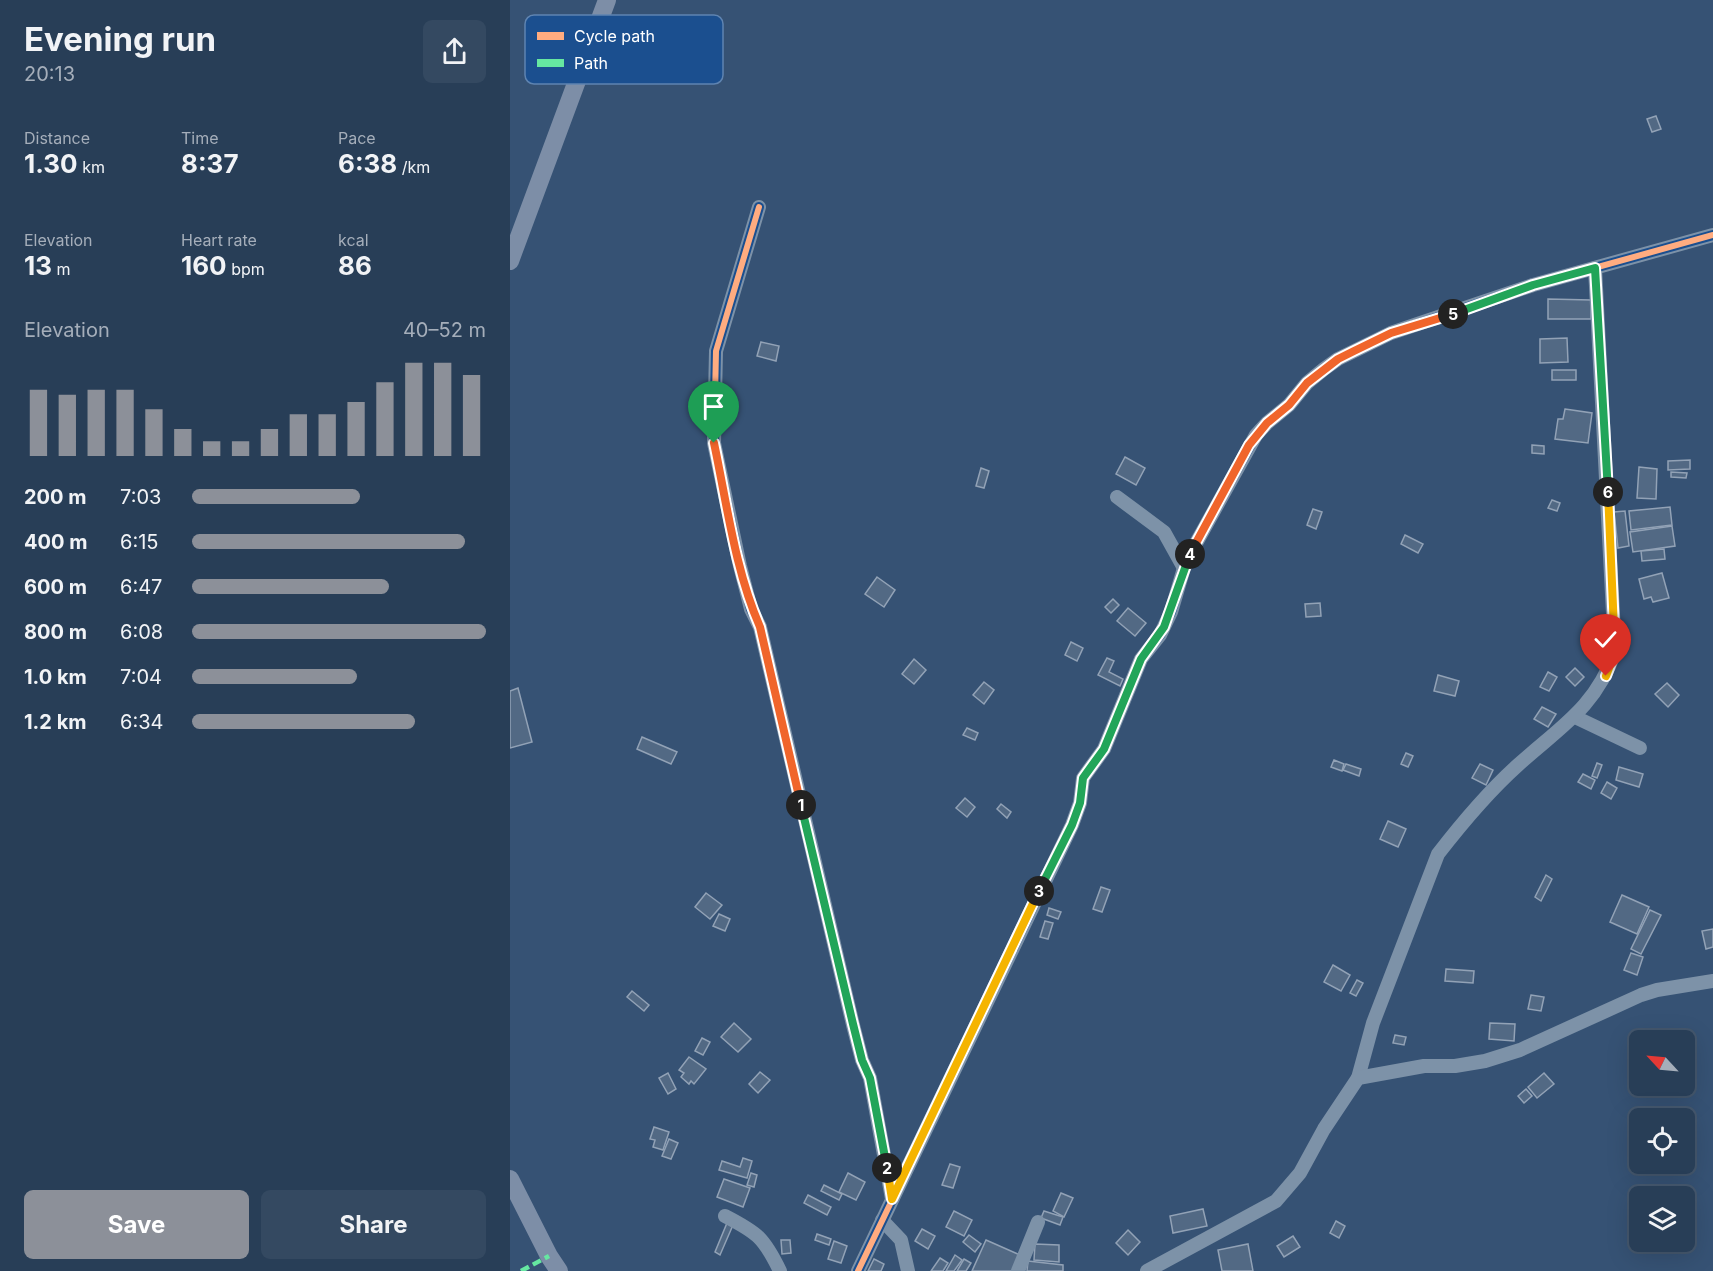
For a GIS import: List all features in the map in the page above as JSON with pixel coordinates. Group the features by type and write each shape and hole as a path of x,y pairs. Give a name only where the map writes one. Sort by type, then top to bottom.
{"main road":[{"path":"601,15 607,0"},
{"path":"510,261 576,84"},
{"path":"510,1179 559,1271"}],"street":[{"path":"759,207 716,351 714,443 743,576 752,609 760,627 853,1024 862,1060 870,1078 892,1199"},
{"path":"858,1271 1072,825 1080,803 1083,778 1104,749 1141,659 1160,635 1168,619 1184,568 1256,435 1324,369 1338,359 1400,330 1533,285 1713,236"},
{"path":"1147,1271 1276,1201 1300,1173 1336,1110 1358,1078 1373,1023 1438,854 1517,766 1575,717 1606,676 1615,652 1595,268"},
{"path":"1117,497 1164,532 1184,568"},
{"path":"1575,717 1640,748"},
{"path":"1358,1078 1424,1066 1455,1066 1485,1061 1520,1050 1641,995 1657,990 1713,981"},
{"path":"725,1216 749,1228 767,1244 780,1271"},
{"path":"882,1220 901,1240 908,1271"},
{"path":"1018,1271 1038,1222"}],"building":[{"path":"1656,116 1661,129 1652,132 1647,119"},
{"path":"1548,299 1591,300 1591,319 1548,319"},
{"path":"1567,338 1568,362 1540,363 1540,339"},
{"path":"761,342 779,346 776,361 757,356"},
{"path":"1552,370 1576,370 1576,380 1552,380"},
{"path":"1565,409 1592,413 1588,443 1555,439 1558,419 1563,419"},
{"path":"1532,445 1544,446 1544,454 1532,453"},
{"path":"1125,457 1145,468 1136,485 1116,474"},
{"path":"1690,460 1690,469 1668,470 1668,461"},
{"path":"1639,467 1657,469 1656,499 1637,498"},
{"path":"981,468 989,471 984,488 976,486"},
{"path":"1671,472 1687,473 1686,478 1671,477"},
{"path":"1552,500 1560,503 1557,511 1548,508"},
{"path":"1670,507 1672,525 1631,530 1629,511"},
{"path":"1313,509 1322,512 1316,529 1307,525"},
{"path":"1625,511 1629,546 1618,548 1614,512"},
{"path":"1672,526 1675,546 1633,552 1630,532"},
{"path":"1405,535 1423,544 1418,553 1401,544"},
{"path":"1664,549 1665,559 1642,561 1641,551"},
{"path":"1662,573 1669,598 1653,602 1651,597 1644,599 1639,579"},
{"path":"877,577 895,590 884,607 865,594"},
{"path":"1113,599 1119,605 1111,613 1105,607"},
{"path":"1320,603 1321,616 1306,617 1305,604"},
{"path":"1128,608 1146,623 1135,636 1117,621"},
{"path":"1071,642 1083,648 1077,661 1065,655"},
{"path":"1107,658 1114,661 1109,672 1123,679 1120,686 1098,675"},
{"path":"914,659 926,670 914,684 902,674"},
{"path":"1575,668 1584,677 1575,686 1566,677"},
{"path":"1548,672 1557,677 1549,691 1540,687"},
{"path":"1438,675 1459,681 1455,696 1434,691"},
{"path":"984,682 994,690 984,704 973,695"},
{"path":"1667,683 1679,695 1668,707 1655,694"},
{"path":"518,688 532,742 510,748 510,691"},
{"path":"1542,707 1556,714 1548,727 1534,719"},
{"path":"967,728 978,733 975,740 963,735"},
{"path":"642,737 677,752 671,764 637,749"},
{"path":"1406,753 1413,756 1408,767 1401,764"},
{"path":"1334,760 1344,764 1342,771 1331,767"},
{"path":"1597,763 1602,765 1597,778 1592,776"},
{"path":"1346,764 1361,769 1359,776 1343,770"},
{"path":"1480,764 1493,770 1486,785 1472,778"},
{"path":"1619,767 1643,774 1639,787 1616,780"},
{"path":"1583,774 1595,780 1591,789 1578,782"},
{"path":"1607,782 1617,788 1611,799 1601,793"},
{"path":"965,798 975,807 967,817 956,808"},
{"path":"1001,804 1011,812 1007,818 997,809"},
{"path":"1388,821 1406,829 1398,847 1380,839"},
{"path":"1546,875 1552,879 1541,901 1535,897"},
{"path":"1101,887 1110,890 1102,912 1093,909"},
{"path":"706,893 722,905 710,919 695,907"},
{"path":"1622,895 1649,907 1637,934 1610,922"},
{"path":"1049,908 1061,912 1058,919 1047,915"},
{"path":"1650,910 1661,915 1641,954 1631,949"},
{"path":"719,914 730,919 725,931 713,926"},
{"path":"1045,921 1053,923 1048,939 1040,937"},
{"path":"1713,929 1713,947 1706,949 1702,931"},
{"path":"1631,953 1643,957 1637,975 1624,970"},
{"path":"1333,965 1350,975 1341,991 1324,982"},
{"path":"1446,969 1474,971 1473,983 1445,981"},
{"path":"1357,980 1363,983 1356,996 1350,993"},
{"path":"632,991 649,1005 644,1011 627,997"},
{"path":"1531,995 1544,997 1541,1011 1528,1009"},
{"path":"734,1023 751,1039 738,1052 721,1037"},
{"path":"1490,1023 1515,1024 1514,1041 1489,1039"},
{"path":"1395,1035 1406,1037 1404,1045 1393,1043"},
{"path":"702,1038 710,1042 703,1055 695,1051"},
{"path":"689,1057 706,1069 694,1084 691,1081 689,1084 681,1077 684,1073 679,1070"},
{"path":"760,1072 770,1080 758,1093 749,1084"},
{"path":"668,1073 676,1089 668,1094 659,1078"},
{"path":"1544,1073 1554,1084 1537,1098 1528,1087"},
{"path":"1526,1089 1532,1096 1524,1103 1518,1096"},
{"path":"654,1127 669,1132 663,1150 653,1147 655,1140 650,1139"},
{"path":"669,1139 678,1143 671,1159 662,1156"},
{"path":"743,1158 752,1161 747,1178 719,1170 722,1161 740,1167"},
{"path":"950,1164 960,1167 953,1188 942,1185"},
{"path":"751,1173 757,1175 754,1187 747,1185"},
{"path":"848,1173 865,1182 856,1200 839,1192"},
{"path":"724,1179 750,1188 743,1207 717,1197"},
{"path":"824,1185 842,1194 839,1200 821,1191"},
{"path":"1061,1193 1073,1198 1064,1217 1053,1211"},
{"path":"808,1195 831,1207 827,1215 804,1203"},
{"path":"1203,1209 1207,1226 1173,1233 1170,1216"},
{"path":"954,1211 972,1220 964,1236 946,1227"},
{"path":"1044,1211 1063,1217 1060,1225 1041,1218"},
{"path":"1336,1221 1345,1226 1339,1238 1330,1233"},
{"path":"727,1223 733,1225 720,1255 715,1252"},
{"path":"922,1229 935,1236 928,1249 915,1241"},
{"path":"1128,1230 1140,1242 1128,1255 1116,1243"},
{"path":"817,1234 831,1239 829,1245 815,1240"},
{"path":"969,1235 981,1244 975,1252 963,1242"},
{"path":"1293,1236 1300,1247 1284,1257 1277,1246"},
{"path":"781,1240 790,1240 791,1253 782,1254"},
{"path":"986,1240 1020,1255 1013,1271 972,1271"},
{"path":"834,1241 847,1246 841,1263 828,1259"},
{"path":"1035,1244 1059,1245 1059,1262 1034,1260"},
{"path":"1248,1244 1253,1271 1222,1271 1218,1250"},
{"path":"955,1255 962,1260 954,1271 946,1271"},
{"path":"940,1258 948,1263 943,1271 931,1271"},
{"path":"874,1259 884,1264 881,1271 868,1271"},
{"path":"964,1259 971,1263 966,1271 957,1271"},
{"path":"1028,1261 1063,1265 1063,1271 1027,1271"}],"marked path":[{"path":"521,1271 549,1256"}],"cycle path":[{"path":"759,207 716,351 714,443 740,566 751,609 760,627 853,1025 862,1060 870,1078 892,1199"},
{"path":"858,1271 1072,825 1080,803 1083,778 1104,749 1141,659 1160,635 1171,612 1184,568 1195,545 1256,435 1324,369 1338,359 1391,333 1533,285 1713,235"}],"route":[{"path":"714,443 740,566 752,609 760,627 853,1024 862,1060 870,1078 892,1199 1072,825 1080,803 1083,778 1104,749 1141,659 1145,651 1160,635 1171,612 1184,568 1195,545 1256,435 1324,369 1338,359 1391,333 1468,309 1533,285 1595,268 1615,652 1606,676"}]}
